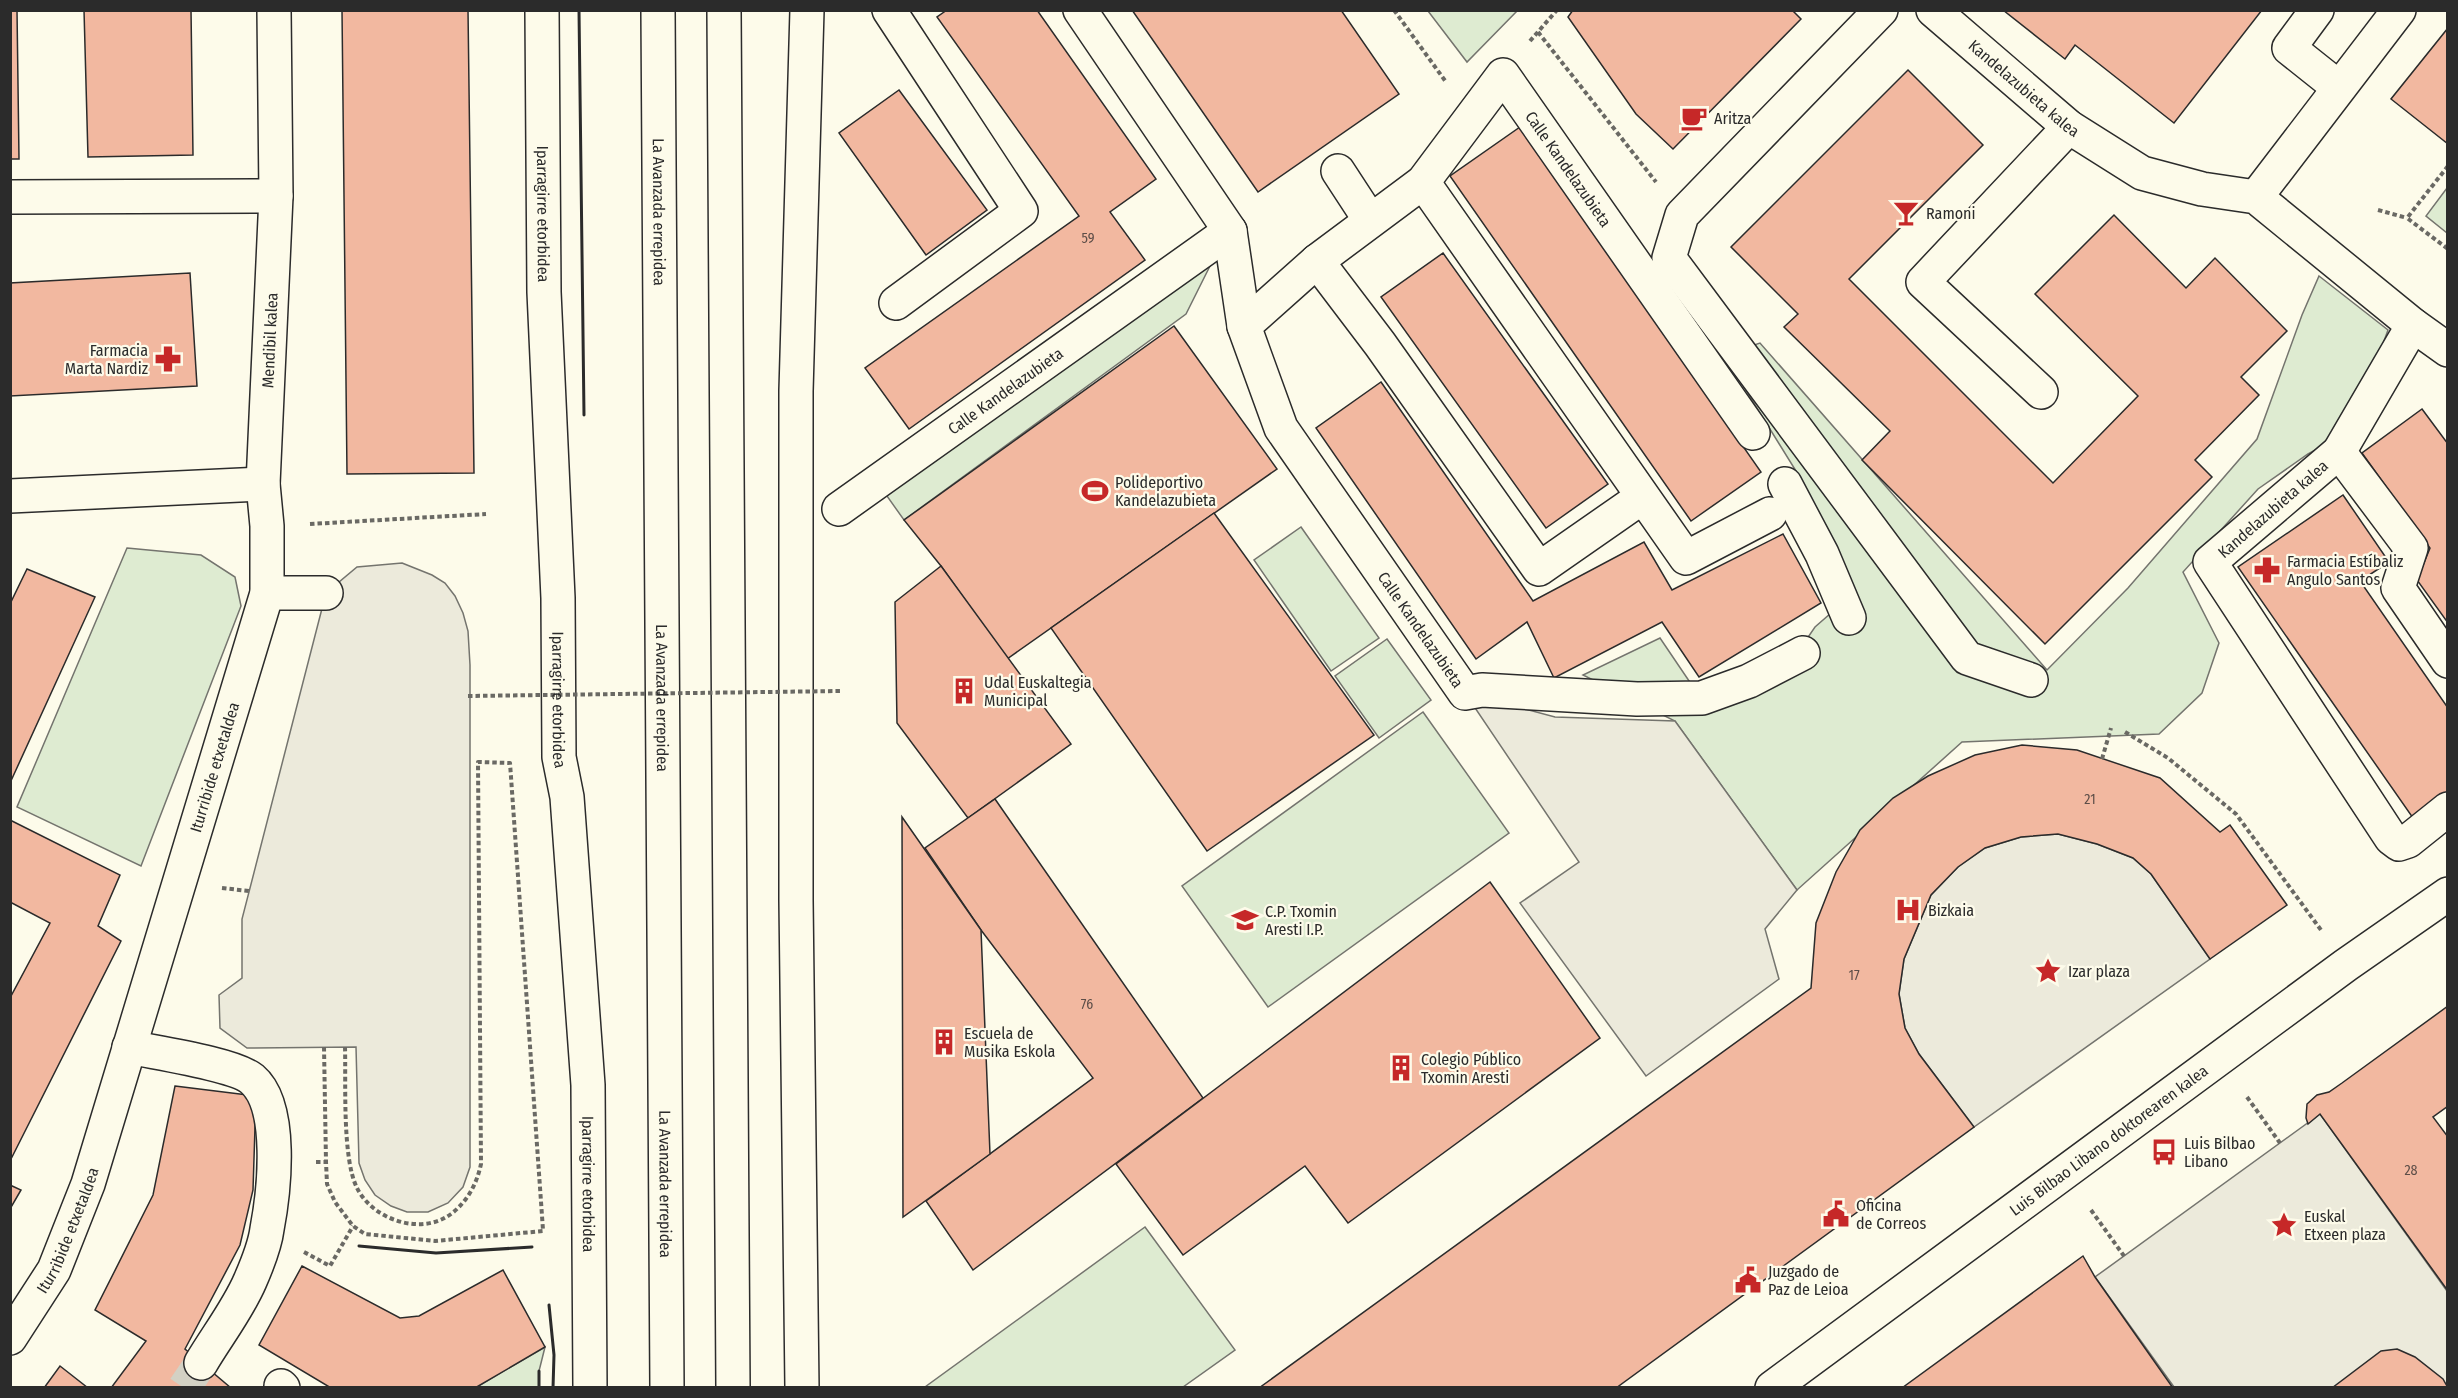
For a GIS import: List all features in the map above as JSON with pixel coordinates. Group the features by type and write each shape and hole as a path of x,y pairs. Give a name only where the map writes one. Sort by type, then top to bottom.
{"main road":[{"name":"Mendibil kalea","path":"263,484 276,196 274,10"},
{"name":"Iparragirre etorbidea","path":"542,10 544,292 558,598 559,757 567,797 588,1084 591,1388"},
{"name":"La Avanzada errepidea","path":"656,10 667,1388"},
{"path":"724,10 733,1388"},
{"path":"724,176 737,10"},
{"path":"889,10 1021,211 896,303"},
{"name":"Calle Kandelazubieta","path":"1080,10 1230,231 1245,326 1281,428 1465,693 1482,690 1637,699 1702,698 1749,681 1803,653"},
{"path":"1881,10 1682,215 1669,258 1966,658 2031,680"},
{"name":"Kandelazubieta kalea","path":"1934,10 2069,127 2142,173 2202,189 2256,197"},
{"path":"2317,10 2289,48 2337,87"},
{"path":"2398,10 2337,87 2256,197 2413,326 2448,350"},
{"path":"802,1388 796,900 796,414 812,16"},
{"name":"Calle Kandelazubieta","path":"1245,326 1317,261 1423,182 1503,75 1753,433"},
{"path":"2041,392 1923,282 2069,127"},
{"path":"1338,171 1370,220"},
{"path":"1423,182 1641,498 1686,558 1770,514"},
{"path":"10,197 276,196"},
{"name":"Calle Kandelazubieta","path":"839,509 1230,231"},
{"path":"1317,261 1380,344 1539,569 1641,498"},
{"path":"2339,452 2413,326"},
{"name":"Kandelazubieta kalea","path":"2448,662 2398,588 2410,549 2339,452 2210,562 2391,838 2399,844 2408,842 2448,809"},
{"path":"10,496 263,484"},
{"name":"Iturribide etxetaldea","path":"10,1338 54,1270 88,1184 267,592 267,526 263,484"},
{"path":"1785,484 1822,554 1849,618"},
{"path":"267,592 326,593"},
{"name":"Luis Bilbao Libano doktorearen kalea","path":"1772,1388 2346,965 2448,894"},
{"path":"129,1047 236,1070 252,1079 263,1093 271,1123 274,1165 267,1231 250,1282 201,1363"}],"path":[{"path":"1394,10 1472,117"},
{"path":"1538,32 1682,215"},
{"path":"2407,218 2448,166"},
{"path":"2378,210 2407,218 2448,249"},
{"path":"267,526 486,514"},
{"path":"468,696 841,691"},
{"path":"2102,759 2112,728"},
{"path":"2125,732 2168,758 2236,814 2346,965"},
{"path":"345,1047 348,1166 358,1190 374,1209 402,1223 426,1223 449,1215 471,1192 478,1179 481,1164 478,762 510,763 543,1231 546,1241"},
{"path":"324,1047 327,1184 335,1202 353,1226 365,1234 435,1241 543,1231"},
{"path":"2247,1097 2280,1143"},
{"path":"274,1165 326,1162"},
{"path":"2091,1210 2124,1256"},
{"path":"330,1266 353,1226"}],"green space":[{"path":"1428,11 1517,11 1467,62"},
{"path":"2447,188 2447,233 2426,216"},
{"path":"1216,254 1186,314 904,520 882,489"},
{"path":"2319,276 2388,330 2351,431 2308,454 2258,489 2183,572 2219,643 2202,693 2159,734 1962,742 1797,890 1675,721 1583,675 1660,638 1706,706 1787,668 1815,627 1831,613 1798,508 1796,471 1724,355 1760,343 2047,670 2128,588 2257,439 2302,315"},
{"path":"1301,527 1379,638 1331,671 1254,560"},
{"path":"127,548 201,555 235,577 241,606 141,866 17,807"},
{"path":"1387,639 1431,700 1379,738 1335,676"},
{"path":"1423,712 1509,833 1268,1007 1182,886"},
{"path":"1145,1227 1235,1350 1183,1387 925,1387"},
{"path":"545,1347 539,1371 539,1387 475,1388"}],"shaded area":[{"path":"402,563 445,583 455,596 468,631 470,665 470,1167 463,1187 448,1203 428,1212 407,1212 391,1206 375,1195 365,1180 359,1163 356,1047 247,1048 220,1028 219,995 242,978 242,919 326,593 357,567"},
{"path":"1465,693 1555,717 1675,721 1797,890 1765,929 1779,979 1646,1076 1520,903 1579,862"},
{"name":"Izar plaza","path":"2058,834 2097,844 2133,858 2151,874 2210,959 1974,1127 1919,1054 1905,1028 1899,994 1904,959 1931,895 1958,867 1985,848 2021,837"},
{"name":"Euskal Etxeen plaza","path":"2320,1114 2447,1291 2447,1387 2174,1387 2095,1277"}],"building":[{"path":"10,10 17,10 19,159 10,159"},
{"path":"84,10 191,10 193,155 88,157"},
{"path":"342,10 468,10 474,473 347,474"},
{"path":"947,10 1037,10 1156,179 1110,212 1145,260 909,429 865,368 1079,216 937,17"},
{"path":"1132,10 1341,10 1399,94 1258,192"},
{"path":"1573,10 1792,10 1801,19 1673,149 1636,114 1568,17"},
{"path":"2003,10 2262,10 2174,123 2075,45 2065,59"},
{"path":"2448,28 2448,144 2391,99"},
{"path":"1908,70 1983,145 1849,279 2053,483 2138,396 2035,294 2114,215 2186,288 2215,258 2287,331 2241,377 2259,395 2195,460 2212,477 2045,644 1862,460 1890,431 1784,327 1798,314 1731,247"},
{"path":"899,90 987,210 926,255 839,133"},
{"path":"1520,127 1761,472 1691,521 1450,176"},
{"path":"1443,253 1608,484 1546,528 1381,297"},
{"path":"190,273 197,386 10,396 10,283"},
{"name":"Polideportivo Kandelazubieta","path":"1174,326 1277,469 1007,659 941,566 904,520"},
{"path":"1381,382 1533,601 1644,542 1672,590 1783,534 1821,603 1699,677 1662,622 1554,678 1527,622 1476,659 1316,428"},
{"path":"2422,409 2448,444 2448,623 2417,580 2430,548 2362,453"},
{"path":"2343,495 2389,562 2360,581 2448,708 2448,794 2413,818 2238,567"},
{"path":"1214,513 1374,735 1207,851 1051,628"},
{"name":"Udal Euskaltegia Municipal","path":"941,566 1071,744 968,818 897,723 895,602"},
{"path":"27,569 95,597 10,783 10,604"},
{"path":"2022,745 2077,750 2160,778 2220,832 2230,825 2287,905 2210,959 2151,874 2133,858 2097,844 2058,834 2021,837 1985,848 1958,867 1931,895 1904,959 1899,994 1905,1028 1919,1054 1974,1127 1616,1388 1259,1388 1811,988 1816,923 1836,872 1860,830 1893,798 1928,776 1975,755"},
{"path":"995,799 1203,1098 973,1270 926,1201 1093,1078 981,930 925,848"},
{"name":"Escuela de Musika Eskola","path":"902,817 981,930 990,1154 903,1217"},
{"path":"10,820 120,875 98,926 121,941 10,1161 10,998 50,923 10,902"},
{"name":"Colegio Público Txomin Aresti","path":"1490,882 1600,1038 1348,1223 1305,1166 1183,1255 1116,1164"},
{"path":"2448,1006 2448,1106 2433,1117 2448,1137 2448,1291 2320,1114 2308,1124 2306,1118 2307,1104 2317,1095 2329,1092"},
{"path":"175,1086 256,1096 253,1190 240,1245 185,1349 231,1388 111,1388 146,1341 95,1310 153,1195"},
{"path":"10,1185 21,1190 10,1209"},
{"path":"2083,1256 2095,1277 2173,1388 1902,1388"},
{"path":"302,1266 400,1318 419,1316 503,1270 545,1347 475,1388 331,1388 259,1345"},
{"path":"2397,1349 2415,1357 2443,1379 2448,1388 2332,1388 2381,1351"},
{"path":"60,1366 88,1388 44,1388"}],"tunnel":[{"path":"184,1388 201,1363"}],"wall":[{"path":"579,10 584,415"},
{"path":"359,1246 436,1253 532,1247"},
{"path":"549,1305 554,1355 553,1388"},
{"path":"539,1371 539,1388"}],"place":[{"name":"Aritza","path":"1694,118"},
{"name":"Ramoni","path":"1906,213"},
{"name":"Farmacia Marta Nardiz","path":"168,359"},
{"name":"Polideportivo Kandelazubieta","path":"1095,491"},
{"name":"Farmacia Estíbaliz Angulo Santos","path":"2267,570"},
{"name":"Udal Euskaltegia Municipal","path":"964,691"},
{"name":"Bizkaia","path":"1908,910"},
{"name":"C.P. Txomin Aresti I.P.","path":"1245,920"},
{"name":"Izar plaza","path":"2048,971"},
{"name":"Escuela de Musika Eskola","path":"944,1042"},
{"name":"Colegio Público Txomin Aresti","path":"1401,1068"},
{"name":"Luis Bilbao Libano","path":"2164,1152"},
{"name":"Oficina de Correos","path":"1836,1214"},
{"name":"Euskal Etxeen plaza","path":"2284,1225"},
{"name":"Juzgado de Paz de Leioa","path":"1748,1280"}]}
